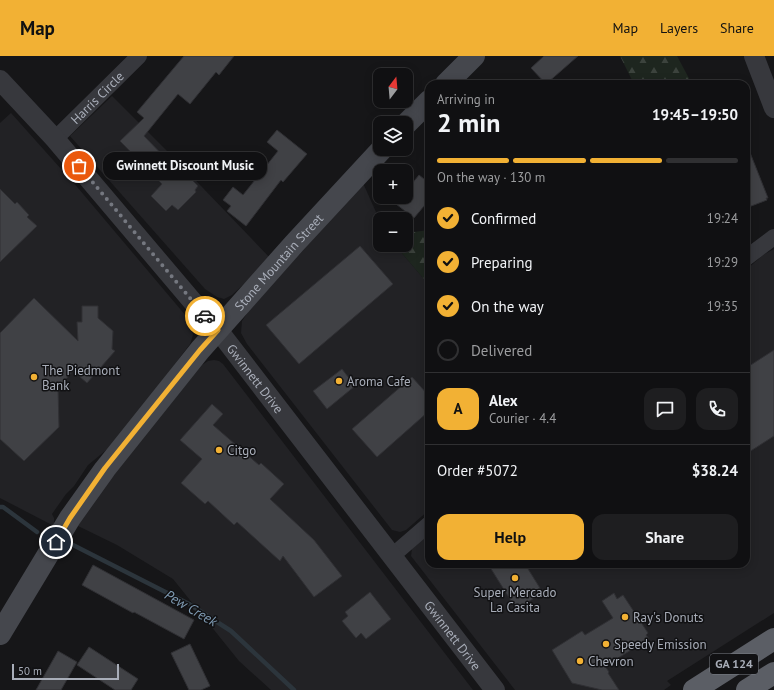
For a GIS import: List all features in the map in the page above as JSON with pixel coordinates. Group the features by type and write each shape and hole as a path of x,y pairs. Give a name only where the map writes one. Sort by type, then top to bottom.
{"highway":[{"name":"GA 124","path":"694,690 774,639"},
{"name":"GA 124","path":"747,690 774,673"}],"main road":[{"path":"450,80 474,56"},
{"path":"413,117 425,105"},
{"name":"Stone Mountain Street","path":"0,634 70,518 102,472 200,350 294,244 376,156"}],"street":[{"name":"Harris Circle","path":"55,139 139,56"},
{"path":"754,56 774,108"},
{"name":"Gwinnett Drive","path":"0,80 55,139 218,330 495,690"},
{"path":"750,255 766,242 774,238"},
{"path":"392,556 425,527"}],"shaded area":[{"path":"112,96 271,259 232,295 224,299 217,297 205,289 70,136"},
{"path":"11,113 78,188 191,321 193,335 190,344 116,442 88,465 74,486 66,494 52,514 54,518 54,526 0,498 0,123"},
{"path":"363,183 376,212 373,212 373,252 401,252 425,280 425,513 406,530 400,532 392,530 247,344 241,333 242,321 248,312"},
{"path":"774,249 774,613 667,681 671,685 664,690 515,690 411,556 412,549 425,536 425,568 750,568 750,266 763,255"},
{"path":"214,360 223,364 473,690 271,690 239,661 173,579 117,545 76,525 118,467 202,365 208,361"}],"green space":[{"path":"620,56 677,56 690,80 632,80"},
{"path":"425,231 425,280 401,252 413,252 413,232"}],"building":[{"path":"184,56 234,56 219,75 216,72 190,104 178,94 144,136 177,170 179,167 198,186 195,190 196,192 178,210 172,205 166,211 151,196 162,184 120,141 144,118 137,112"},
{"path":"544,56 578,56 551,80 542,80 531,68"},
{"path":"277,130 307,154 283,182 281,180 246,226 227,211 231,206 223,200 233,187 243,195 278,151 267,142"},
{"path":"750,153 768,198 766,198 767,200 750,206"},
{"path":"419,175 425,180 425,205 414,218 413,212 406,212 396,204 413,204 413,182"},
{"path":"0,189 15,204 17,202 29,215 27,217 37,226 0,262"},
{"path":"360,246 393,284 299,364 266,325"},
{"name":"The Piedmont Bank","path":"34,298 78,341 77,322 82,322 82,306 98,306 98,318 113,331 112,349 115,351 87,383 73,371 58,388 59,427 24,461 0,439 0,333"},
{"path":"774,350 774,436 750,451 750,365"},
{"name":"Aroma Cafe","path":"342,369 355,386 327,409 313,391"},
{"path":"412,377 425,392 425,415 377,457 352,429"},
{"path":"212,404 223,414 213,425 259,465 261,463 284,484 270,499 314,540 342,576 314,597 283,556 280,561 237,522 234,525 208,501 205,504 181,483 202,459 180,440"},
{"path":"93,565 194,620 184,639 82,585"},
{"name":"Super Mercado La Casita","path":"490,568 527,568 543,593 516,609"},
{"path":"370,592 391,619 366,639 361,633 356,638 342,621 348,616 345,612"},
{"path":"614,593 617,599 623,595 648,633 646,635 649,639 605,666 619,690 602,690 572,683 552,650 582,631 585,635 613,618 602,601"},
{"path":"190,644 210,686 201,690 189,690 171,653"},
{"path":"89,647 138,679 131,690 115,690 77,665"},
{"path":"58,651 77,662 61,690 36,690"}],"waterway":[{"name":"Pew Creek","path":"0,507 3,507 37,532"},
{"name":"Pew Creek","path":"73,545 189,604 231,631 294,690"}],"way so far":[{"path":"79,166 205,316"}],"place":[{"name":"Gwinnett Discount Music","path":"79,166"},
{"name":"The Piedmont Bank","path":"34,377"},
{"name":"Aroma Cafe","path":"339,381"},
{"name":"Citgo","path":"219,450"},
{"name":"Super Mercado La Casita","path":"515,578"},
{"name":"Ray's Donuts","path":"625,617"},
{"name":"Speedy Emission","path":"606,644"},
{"name":"Chevron","path":"580,661"}],"route":[{"path":"56,542 70,518 105,468 200,350 218,330 205,316"}]}
